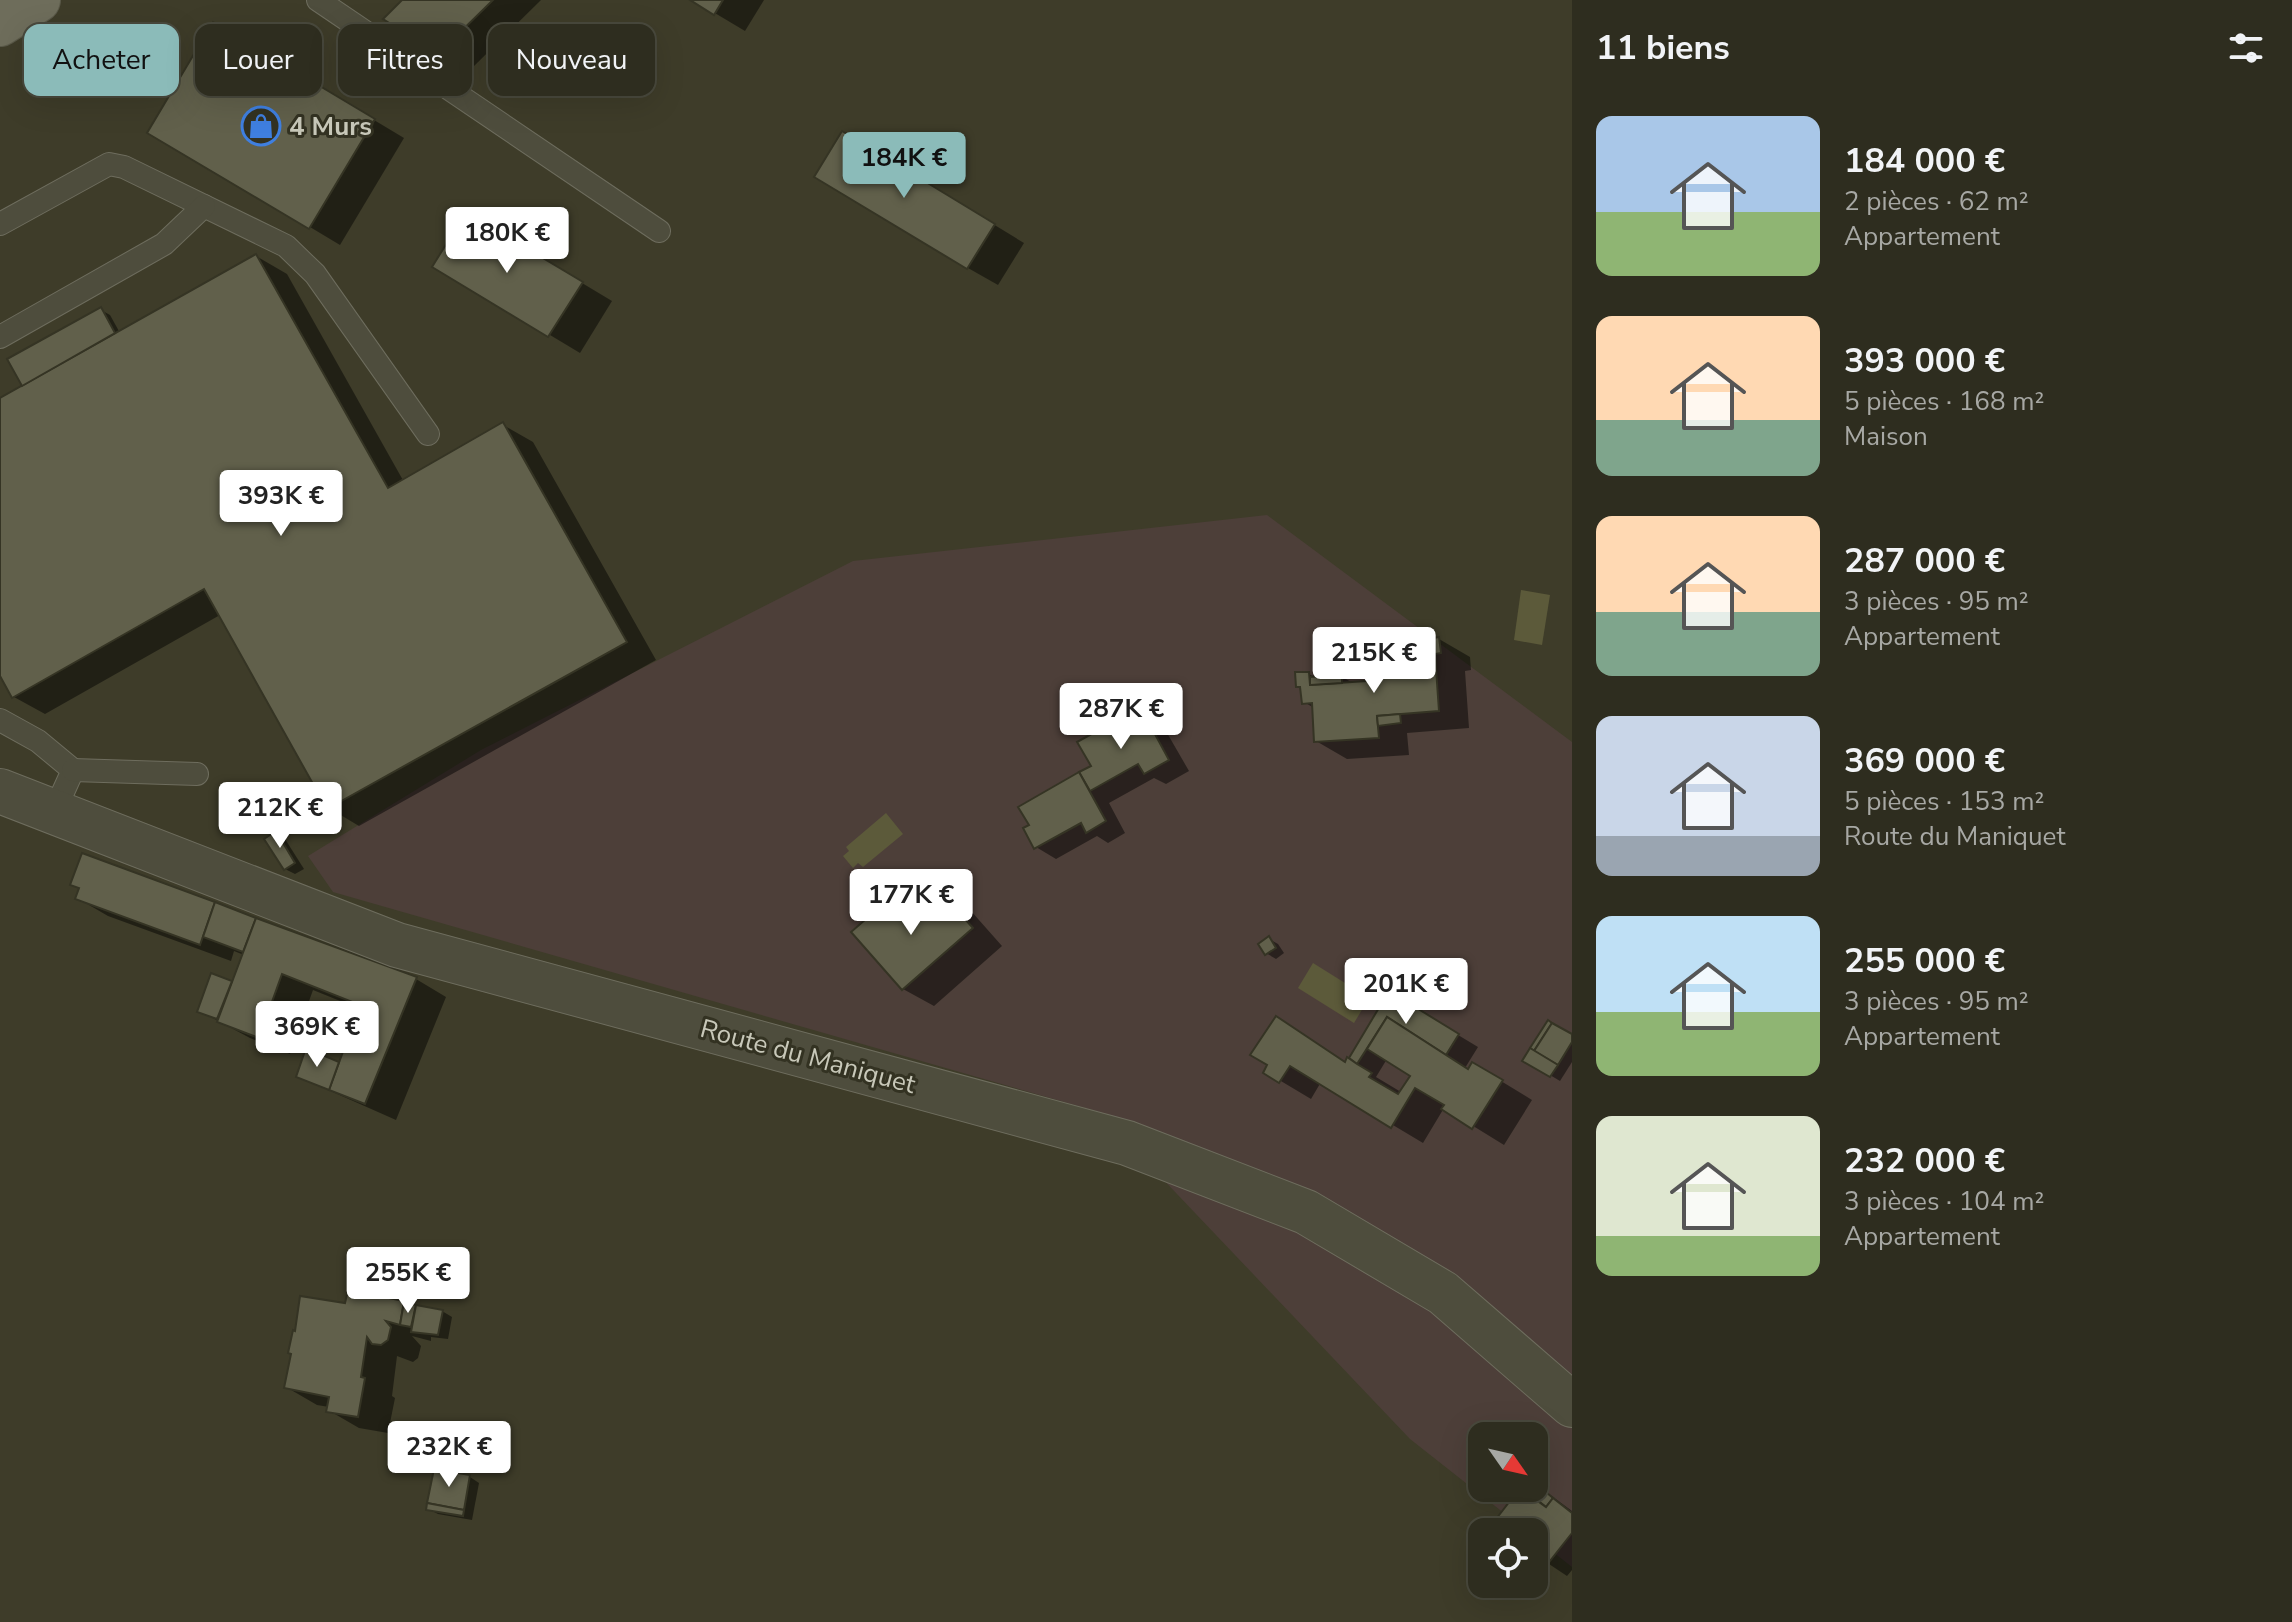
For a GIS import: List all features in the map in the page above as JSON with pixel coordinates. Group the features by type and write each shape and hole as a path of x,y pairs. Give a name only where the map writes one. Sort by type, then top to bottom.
{"main road":[{"path":"0,18 20,0"},
{"path":"0,24 38,0"}],"street":[{"name":"Route du Maniquet","path":"0,791 397,945 1127,1143 1306,1212 1443,1293 1572,1405"}],"lane":[{"path":"318,0 659,231"},
{"path":"0,224 109,164 124,167 286,246 315,274 428,434"},
{"path":"0,337 164,244 204,206"},
{"path":"0,720 38,741 73,770 197,774"},
{"path":"54,812 73,770"}],"shaded area":[{"path":"1267,515 1572,742 1572,1567 1548,1548 1548,1518 1510,1518 1490,1502 1548,1502 1548,1422 1468,1422 1468,1485 1410,1439 1099,1112 333,892 308,856 481,750 853,561"},
{"path":"1521,590 1550,595 1542,645 1514,640"},
{"path":"886,813 903,834 863,867 858,863 853,868 843,856 849,851 846,847"},
{"path":"1313,963 1369,998 1354,1023 1298,988"}],"building":[{"path":"402,0 493,0 469,24 391,24 383,19"},
{"path":"690,0 723,0 714,15"},
{"name":"4 Murs","path":"195,52 195,96 322,96 322,87 375,119 309,229 147,133 169,96 179,96 179,79"},
{"path":"842,131 995,224 967,269 814,177"},
{"path":"466,212 583,282 548,337 432,267"},
{"path":"256,254 388,488 503,422 627,642 327,809 204,589 12,698 0,676 0,398"},
{"path":"101,307 115,333 22,386 7,359"},
{"path":"1439,637 1441,653 1435,654 1439,711 1377,716 1379,738 1314,742 1312,703 1302,704 1295,672 1309,672 1310,685 1380,680 1378,654 1423,651 1422,640"},
{"path":"1342,674 1342,683 1310,685 1310,677"},
{"path":"1143,712 1169,760 1144,774 1138,764 1090,791 1079,772 1091,766 1077,742 1115,721 1118,727"},
{"path":"1400,714 1401,723 1378,726 1377,716"},
{"path":"1079,772 1106,821 1086,833 1081,823 1034,849 1023,828 1029,825 1018,807"},
{"path":"276,831 295,863 284,870 264,839"},
{"path":"82,853 215,902 200,945 75,899 79,888 70,885"},
{"path":"940,891 973,928 902,990 851,932 889,899 907,920"},
{"path":"215,902 256,918 243,952 203,937"},
{"path":"256,918 417,977 365,1104 329,1090 360,1005 282,974 259,1038 217,1022"},
{"path":"1269,936 1276,948 1265,955 1258,944"},
{"path":"211,973 232,981 217,1019 197,1012"},
{"path":"1389,991 1459,1034 1446,1055 1387,1017 1357,1064 1349,1058"},
{"path":"1276,1016 1345,1062 1347,1057 1372,1073 1369,1077 1398,1094 1410,1076 1367,1049 1387,1017 1468,1069 1472,1062 1503,1080 1472,1129 1441,1109 1444,1105 1415,1088 1391,1128 1290,1066 1279,1083 1263,1073 1267,1065 1250,1055"},
{"path":"1548,1020 1552,1023 1534,1051 1530,1048"},
{"path":"1552,1023 1572,1034 1572,1042 1558,1065 1534,1051"},
{"path":"306,1048 339,1062 329,1090 296,1077"},
{"path":"1530,1048 1558,1065 1550,1077 1522,1061"},
{"path":"348,1290 404,1301 400,1325 386,1321 391,1327 388,1340 381,1345 372,1344 367,1337 361,1377 365,1378 358,1417 326,1412 329,1397 284,1388 300,1296 345,1303"},
{"path":"404,1302 416,1305 411,1327 400,1325"},
{"path":"416,1305 443,1310 438,1335 411,1332"},
{"path":"434,1469 470,1475 464,1510 427,1503"},
{"path":"1548,1494 1553,1498 1546,1507 1540,1502 1548,1502"},
{"path":"1553,1498 1572,1513 1572,1533 1548,1563 1548,1518 1497,1518 1509,1502 1539,1502 1546,1507"},
{"path":"427,1503 464,1510 463,1516 426,1510"}],"place":[{"name":"4 Murs","path":"261,126"}]}
